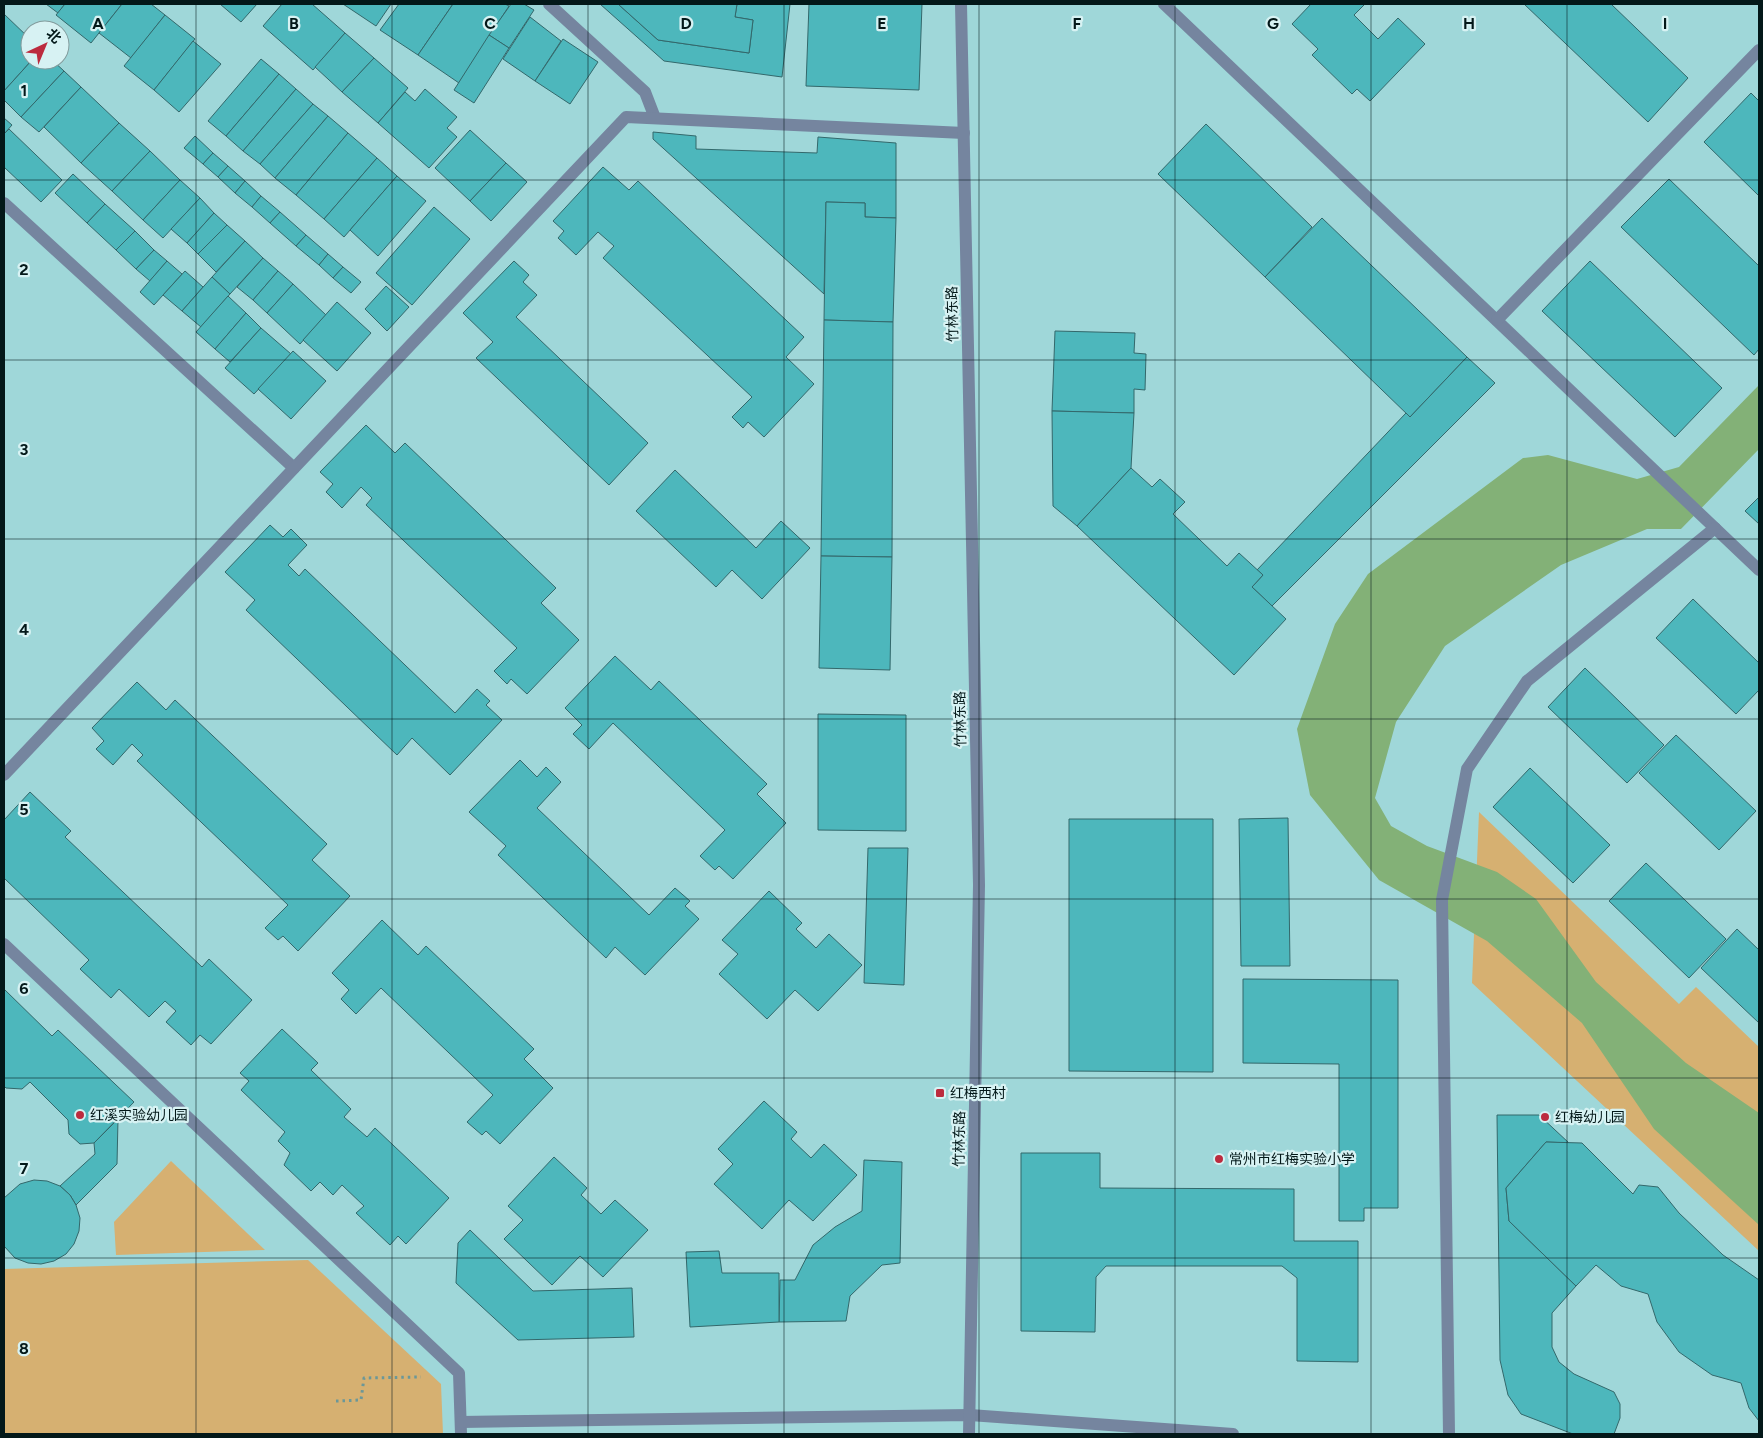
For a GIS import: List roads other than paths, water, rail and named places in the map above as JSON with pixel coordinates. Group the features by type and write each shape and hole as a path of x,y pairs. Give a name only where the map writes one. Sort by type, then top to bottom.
{"street":[{"path":"550,4 645,92 654,118"},
{"name":"竹林东路","path":"961,4 979,885 969,1434"},
{"path":"1164,4 1759,570"},
{"path":"1497,320 1759,50"},
{"path":"4,774 626,117 964,133"},
{"path":"4,203 294,468"},
{"path":"1449,1434 1442,900 1467,769 1527,681 1715,528"},
{"path":"4,944 460,1373 461,1428 970,1415 1233,1434"}],"place":[{"name":"红梅西村","path":"940,1093"},
{"name":"红溪实验幼儿园","path":"80,1115"},
{"name":"红梅幼儿园","path":"1545,1117"},
{"name":"常州市红梅实验小学","path":"1219,1159"}]}
